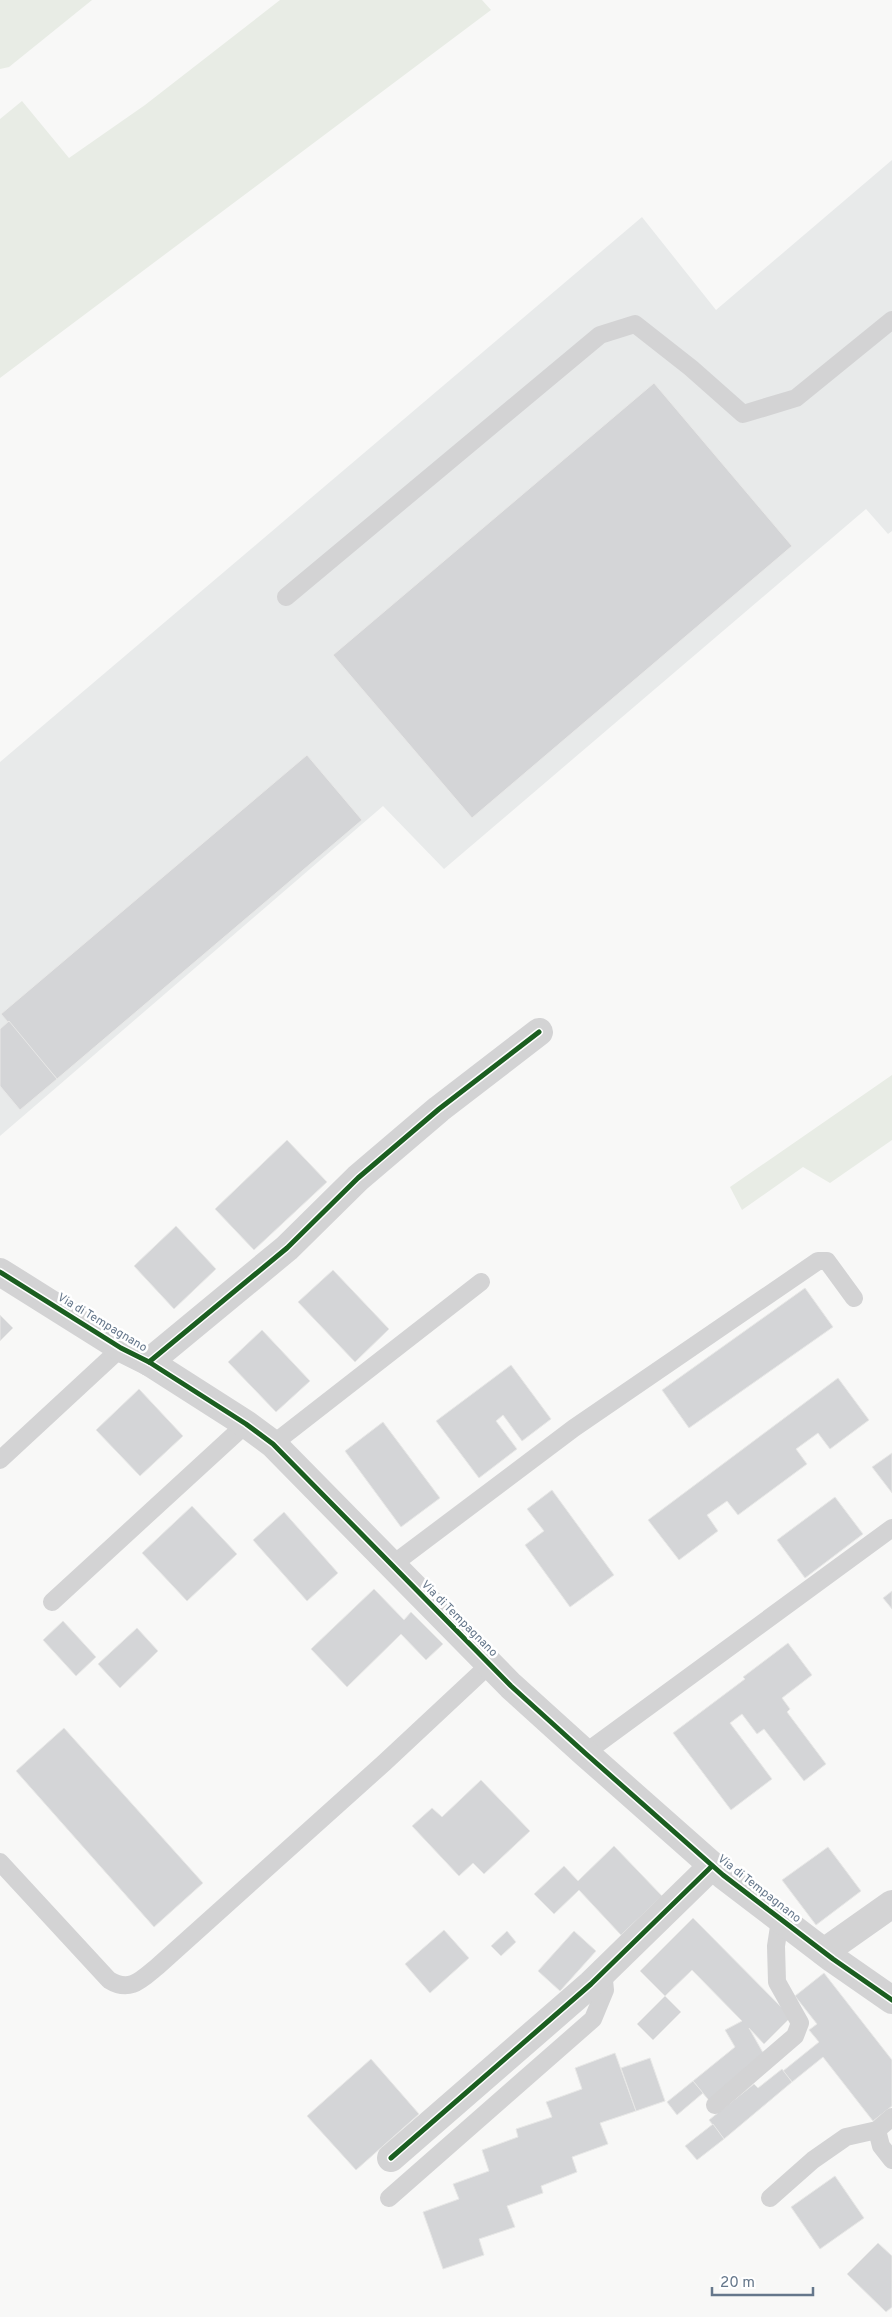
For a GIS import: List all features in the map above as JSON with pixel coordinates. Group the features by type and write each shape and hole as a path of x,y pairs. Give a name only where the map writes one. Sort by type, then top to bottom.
{"street":[{"path":"149,1362 287,1248 358,1178 439,1109 539,1032"},
{"name":"Via di Tempagnano","path":"0,1272 121,1348 149,1362 246,1424 273,1444 490,1664 584,1753 712,1866 780,1920 892,2000"},
{"path":"391,2158 603,1971 712,1866"},
{"path":"824,1952 892,1904"}],"lane":[{"path":"286,597 600,335 635,324 691,368 743,414 796,398 892,320"},
{"path":"392,1565 574,1428 818,1261 827,1260 854,1298"},
{"path":"273,1444 481,1282"},
{"path":"0,1460 121,1348"},
{"path":"52,1602 246,1424"},
{"path":"584,1753 892,1528"},
{"path":"0,1862 109,1980 120,1986 129,1986 158,1966 377,1770 490,1664"},
{"path":"715,2106 795,2036 800,2024 777,1982 776,1946 780,1920"},
{"path":"389,2198 594,2019 605,1990 603,1971"},
{"path":"770,2198 812,2160 846,2137 877,2130 892,2117"},
{"path":"877,2130 881,2146 892,2160"}],"shaded area":[{"path":"0,0 92,0 9,67 0,69"},
{"path":"280,0 482,0 491,10 0,378 0,119 22,101 69,158 145,105"},
{"path":"892,160 892,531 888,534 866,509 444,869 383,806 0,1136 0,762 642,217 716,310"},
{"path":"892,1075 892,1140 830,1183 803,1167 742,1210 730,1187"}],"building":[{"path":"654,383 792,546 472,818 333,655"},
{"path":"307,755 362,820 57,1079 1,1014"},
{"path":"9,1021 57,1079 20,1110 0,1086 0,1029"},
{"path":"287,1140 327,1182 254,1250 215,1209"},
{"path":"176,1226 216,1269 174,1309 134,1266"},
{"path":"333,1270 389,1329 355,1362 298,1302"},
{"path":"805,1288 833,1327 689,1428 662,1390"},
{"path":"0,1315 13,1328 0,1341"},
{"path":"262,1330 310,1381 276,1412 228,1362"},
{"path":"511,1365 551,1419 522,1441 503,1415 496,1421 517,1449 479,1478 436,1421"},
{"path":"838,1378 869,1420 830,1449 818,1433 796,1449 807,1464 738,1515 727,1501 707,1515 718,1531 679,1560 648,1520"},
{"path":"139,1389 183,1436 140,1476 96,1430"},
{"path":"383,1422 440,1498 401,1527 345,1451"},
{"path":"892,1453 892,1493 872,1467"},
{"path":"552,1490 614,1575 570,1607 525,1545 544,1531 527,1509"},
{"path":"835,1497 863,1534 805,1578 777,1540"},
{"path":"192,1506 237,1554 187,1601 142,1553"},
{"path":"284,1512 338,1573 307,1601 253,1540"},
{"path":"374,1589 404,1620 411,1612 443,1644 426,1660 401,1634 347,1687 311,1649"},
{"path":"892,1591 892,1609 883,1598"},
{"path":"63,1621 96,1657 76,1676 43,1640"},
{"path":"137,1628 158,1651 120,1688 98,1664"},
{"path":"788,1643 812,1675 782,1698 790,1709 787,1712 826,1764 804,1781 764,1729 757,1734 742,1714 730,1723 772,1779 731,1810 673,1733 745,1679 743,1677"},
{"path":"64,1728 203,1883 154,1927 16,1771"},
{"path":"481,1780 530,1831 484,1874 473,1863 459,1876 412,1826 432,1808 442,1817"},
{"path":"614,1846 662,1896 621,1935 579,1890 554,1914 534,1894 564,1866 578,1881"},
{"path":"828,1847 861,1891 816,1925 782,1880"},
{"path":"693,1918 791,2017 764,2044 749,2028 766,2058 711,2103 693,2081 735,2047 725,2030 742,2021 692,1970 665,1996 640,1971"},
{"path":"444,1930 469,1958 430,1993 405,1964"},
{"path":"507,1931 516,1942 501,1956 491,1946"},
{"path":"574,1931 596,1951 560,1991 538,1971"},
{"path":"824,1973 892,2060 892,2106 873,2121 823,2057 792,2082 783,2071 819,2042 809,2030 817,2024 795,1996"},
{"path":"665,1996 681,2012 653,2040 637,2024"},
{"path":"615,2053 636,2111 600,2123 608,2144 572,2157 577,2172 541,2186 543,2193 507,2206 515,2227 479,2239 484,2255 443,2269 423,2212 459,2199 453,2184 489,2171 482,2150 518,2137 516,2129 552,2117 546,2102 582,2089 575,2068"},
{"path":"650,2058 665,2101 636,2111 621,2068"},
{"path":"371,2059 419,2114 356,2170 307,2116"},
{"path":"782,2069 792,2082 724,2139 709,2120 754,2084 758,2088"},
{"path":"693,2081 703,2093 677,2115 667,2102"},
{"path":"713,2124 724,2139 697,2160 685,2146"},
{"path":"835,2176 864,2218 820,2249 791,2207"},
{"path":"878,2243 892,2256 892,2307 886,2312 847,2274"}],"cycle path":[{"path":"149,1362 287,1248 358,1178 439,1109 539,1032"},
{"path":"0,1272 121,1348 149,1362 246,1424 273,1444 511,1686 585,1753 723,1875 833,1959 892,2000"},
{"path":"391,2158 591,1984 712,1866"}]}
